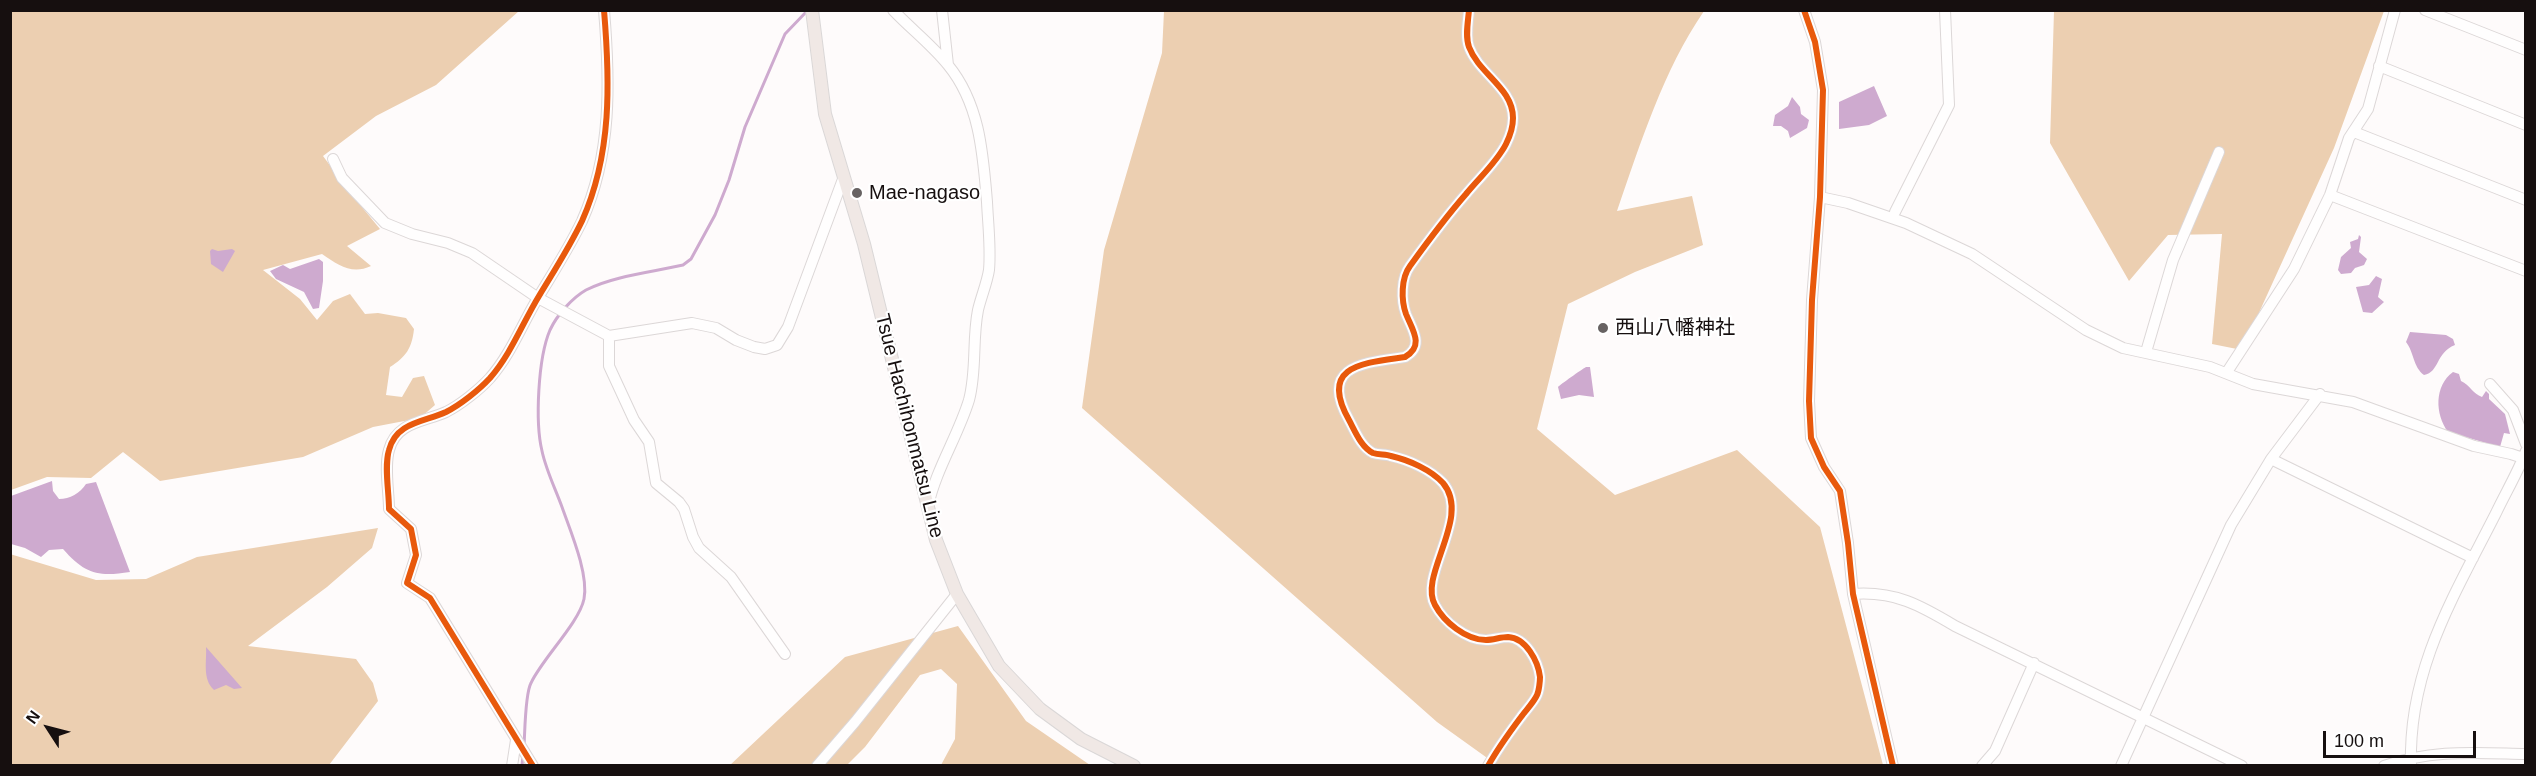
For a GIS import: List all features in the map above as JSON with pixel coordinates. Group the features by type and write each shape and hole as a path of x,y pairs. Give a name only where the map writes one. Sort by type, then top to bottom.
{"main road":[{"name":"Tsue Hachihonmatsu Line","path":"812,10 825,114 864,244 936,540 957,594 999,666 1040,709 1081,739 1134,765"}],"street":[{"path":"533,765 430,598 407,583 416,555 411,529 389,509 388,452 394,437 401,429 421,419 447,411 488,380 506,357 582,220 601,164 607,126 608,55 604,10"},
{"path":"893,10 948,65 959,81 978,123 986,185 988,272 978,310 975,369 969,399 933,486 928,506"},
{"path":"942,10 948,65"},
{"path":"1469,10 1468,45 1479,66 1512,104 1513,120 1510,136 1505,147 1458,202 1407,270 1403,295 1405,312 1416,333 1416,344 1410,354 1405,357 1363,363 1350,369 1341,380 1339,391 1341,406 1366,447 1374,453 1413,462 1443,483 1450,497 1451,515 1431,586 1435,605 1452,625 1463,633 1486,640 1508,637 1519,639 1534,659 1540,677 1538,694 1498,747 1488,765"},
{"path":"1804,10 1815,42 1823,90 1820,197 1811,322 1809,401 1811,438 1824,467 1840,492 1853,594 1893,765"},
{"path":"1895,212 1949,105 1945,10"},
{"path":"2227,372 2294,270 2330,195 2354,132 2368,109 2395,10"},
{"path":"2425,10 2526,50"},
{"path":"2379,66 2526,125"},
{"path":"2354,132 2526,200"},
{"path":"2146,352 2173,260 2219,152"},
{"path":"333,159 342,178 385,223 472,253 538,298 609,336 693,322 716,328 754,347 765,348 777,345 788,327 843,179"},
{"path":"2330,195 2526,271"},
{"path":"1820,197 1848,203 1906,223 1972,254 2086,330 2123,348 2227,372 2253,384 2285,392 2320,394 2353,402 2474,446 2525,456 2439,624 2425,659 2418,686 2411,761"},
{"path":"609,336 609,366 634,420 649,442 656,483 679,502 684,509 699,549 731,578 785,654"},
{"path":"2490,384 2513,410 2526,444"},
{"path":"2121,765 2230,525 2271,459 2320,394"},
{"path":"2271,459 2473,558"},
{"path":"1853,594 1873,592 1916,603 1955,626 2242,765"},
{"path":"817,765 855,722 957,594"},
{"path":"1982,765 1995,752 2034,663"},
{"path":"512,765 516,740"},
{"path":"2384,765 2411,761 2440,752 2526,753"}],"shaded area":[{"path":"10,11 519,11 436,85 376,116 323,156 380,229 347,246 371,266 364,269 345,268 322,254 263,270 300,299 317,320 333,301 350,294 365,314 378,313 406,318 414,329 412,342 404,356 390,367 386,395 402,397 413,378 424,376 435,405 420,418 373,427 303,457 160,481 123,452 91,478 47,477 11,490"},
{"path":"1164,11 1704,11 1689,34 1665,82 1644,133 1617,211 1692,196 1703,245 1635,272 1568,304 1537,429 1615,495 1737,450 1820,527 1883,765 1497,765 1437,722 1082,408 1104,250 1162,53"},
{"path":"2054,11 2384,11 2334,148 2242,350 2212,344 2222,234 2168,235 2129,281 2050,143"},
{"path":"1874,86 1887,116 1869,125 1839,129 1839,102"},
{"path":"1792,97 1800,107 1801,114 1809,120 1807,128 1790,138 1788,131 1781,126 1773,126 1775,115 1788,106"},
{"path":"2359,235 2361,237 2359,252 2367,259 2364,265 2355,268 2351,273 2341,274 2338,270 2341,257 2351,248 2350,242 2358,239"},
{"path":"212,249 235,251 223,272 211,264 210,251"},
{"path":"319,259 323,262 323,281 319,308 313,309 304,292 276,279 270,271 283,265 290,269"},
{"path":"2376,276 2382,279 2378,297 2384,302 2372,313 2363,312 2356,287 2369,285"},
{"path":"2410,332 2446,335 2453,339 2455,345 2444,353 2433,370 2424,375 2420,372 2406,342"},
{"path":"1586,367 1590,367 1594,397 1579,395 1561,399 1558,387"},
{"path":"2453,372 2459,374 2461,381 2479,396 2482,397 2486,391 2489,399 2505,414 2510,434 2504,433 2500,447 2448,432 2441,417 2438,400 2442,385"},
{"path":"52,481 53,491 59,499 71,497 86,484 96,482 130,572 101,574 85,569 63,549 49,550 41,557 25,548 11,544 11,496"},
{"path":"378,528 372,548 327,587 248,646 356,659 373,683 378,701 329,765 11,765 10,554 96,580 146,579 197,557"},
{"path":"958,626 1026,721 1090,765 941,765 955,739 957,684 941,669 920,675 865,747 847,765 729,766 845,657"},
{"path":"206,647 242,688 234,689 226,685 214,690 210,686 206,675"}],"waterway":[{"path":"524,746 529,688 536,673 581,609 585,589 578,552 546,465 540,439 538,407 540,373 550,330 565,307 586,290 621,278 683,265 691,259 715,215 729,180 745,127 785,34 808,10"},
{"path":"522,766 523,755"}],"cycle path":[{"path":"533,766 430,598 407,583 416,555 411,529 389,509 388,457 393,441 404,428 446,412 469,397 490,378 510,349 582,221 592,196 604,144 608,91 604,10"},
{"path":"1469,10 1467,34 1469,47 1480,65 1508,98 1513,118 1510,135 1498,157 1444,220 1407,271 1403,283 1403,302 1416,343 1411,353 1405,357 1361,365 1350,370 1342,377 1339,388 1341,402 1356,434 1365,447 1373,453 1398,458 1426,470 1443,483 1450,497 1452,512 1449,529 1433,578 1432,593 1439,611 1456,629 1471,637 1486,640 1508,637 1520,641 1530,651 1537,664 1540,677 1537,695 1488,766"},
{"path":"1804,10 1815,42 1823,90 1820,197 1812,300 1809,401 1811,438 1824,467 1840,491 1853,594 1893,766"}],"place":[{"name":"Mae-nagaso","path":"857,193"},
{"name":"西山八幡神社","path":"1603,328"}]}
